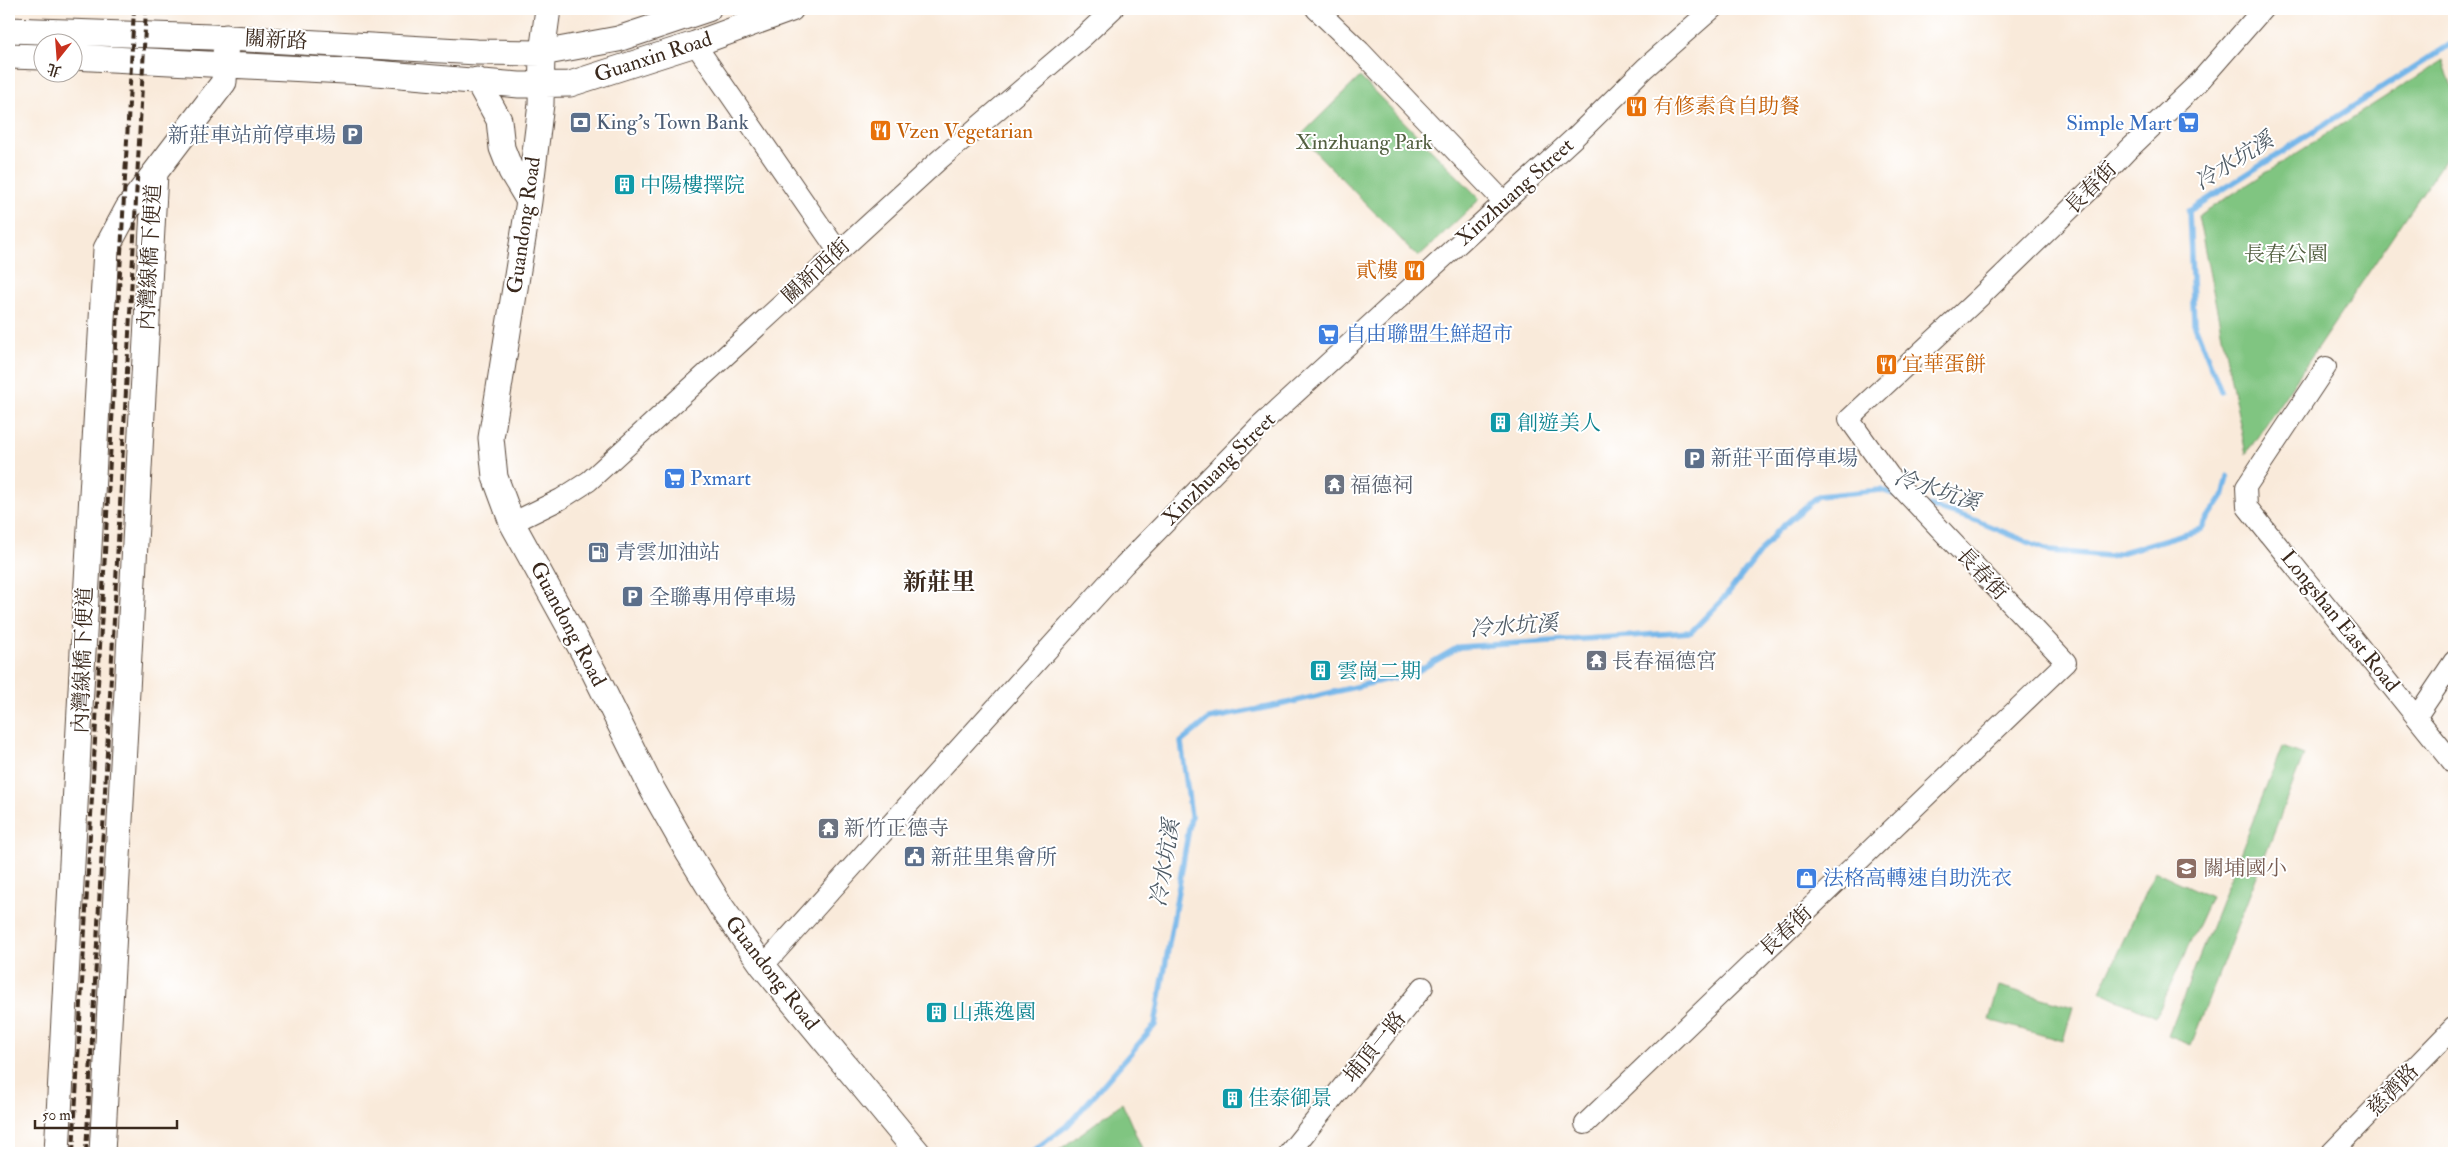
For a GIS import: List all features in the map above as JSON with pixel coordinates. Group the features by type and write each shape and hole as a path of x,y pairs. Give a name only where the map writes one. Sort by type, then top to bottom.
{"street":[{"name":"Guandong Road","path":"548,9 542,54 542,84 529,201 491,438 495,477 512,523 594,672 651,787 722,908 763,966 918,1153"},
{"name":"Guanxin Road","path":"542,54 618,39 708,9"},
{"name":"Guanxin Road","path":"542,84 570,84 695,44 791,9"},
{"name":"關新西街","path":"512,523 561,499 589,481 938,160 1083,37 1113,9"},
{"path":"1316,9 1360,51 1504,202"},
{"name":"Xinzhuang Street","path":"763,966 1131,558 1262,424 1580,132 1645,68 1712,9"},
{"name":"長春街","path":"1585,1124 2066,662 1889,475 1849,419 1982,295 2086,194 2128,150 2199,82 2263,9"},
{"name":"關新路","path":"9,30 226,38 542,54"},
{"path":"155,173 224,82 226,38"},
{"path":"695,44 838,251"},
{"path":"9,56 32,57"},
{"name":"關新路","path":"82,57 225,63 477,80 519,85 542,84"},
{"path":"477,80 499,120 502,148 511,171 529,201"},
{"name":"內灣線橋下便道","path":"57,1153 80,727 84,606 106,249 128,208 155,173"},
{"name":"內灣線橋下便道","path":"102,1153 155,173"},
{"name":"Longshan East Road","path":"2326,367 2246,487 2247,507 2454,764"},
{"path":"2417,716 2454,661"},
{"name":"埔頂一路","path":"1289,1153 1423,987"},
{"name":"慈濟路","path":"2331,1153 2454,1027"}],"green space":[{"name":"長春公園","path":"2443,60 2454,94 2454,146 2246,454 2198,216"},
{"name":"Xinzhuang Park","path":"1360,77 1480,199 1418,257 1300,136"},
{"path":"2282,747 2304,755 2191,1045 2168,1036"},
{"path":"2155,871 2211,897 2156,1017 2100,991"},
{"path":"1999,986 2073,1007 2063,1041 1989,1020"},
{"path":"1122,1103 1144,1153 1055,1153"}],"waterway":[{"name":"冷水坑溪","path":"2221,391 2194,323 2189,211 2454,42"},
{"name":"冷水坑溪","path":"1926,505 1972,519 2050,551 2109,556 2201,529 2224,494 2228,476"},
{"name":"冷水坑溪","path":"1030,1153 1068,1125 1155,1025 1191,816 1181,742 1209,719 1279,705 1414,673 1459,647 1691,632 1725,597 1776,532 1818,496 1881,490 1899,496"}],"railway":[{"path":"73,1153 134,9"},
{"path":"86,1153 146,9"}],"place":[{"name":"有修素食自助餐","path":"1637,106"},
{"name":"King's Town Bank","path":"580,122"},
{"name":"Simple Mart","path":"2188,123"},
{"name":"Vzen Vegetarian","path":"880,131"},
{"name":"新莊車站前停車場","path":"352,135"},
{"name":"中陽樓擇院","path":"624,185"},
{"name":"貳樓","path":"1414,270"},
{"name":"自由聯盟生鮮超市","path":"1329,334"},
{"name":"宜華蛋餅","path":"1886,364"},
{"name":"創遊美人","path":"1501,423"},
{"name":"新莊平面停車場","path":"1695,458"},
{"name":"Pxmart","path":"674,478"},
{"name":"福德祠","path":"1334,485"},
{"name":"青雲加油站","path":"599,552"},
{"name":"全聯專用停車場","path":"633,597"},
{"name":"長春福德宮","path":"1596,661"},
{"name":"雲崗二期","path":"1321,671"},
{"name":"新竹正德寺","path":"828,828"},
{"name":"新莊里集會所","path":"915,857"},
{"name":"關埔國小","path":"2187,868"},
{"name":"法格高轉速自助洗衣","path":"1807,878"},
{"name":"山燕逸園","path":"936,1012"},
{"name":"佳泰御景","path":"1232,1098"}],"district":[{"name":"新莊里","path":"939,582"}]}
